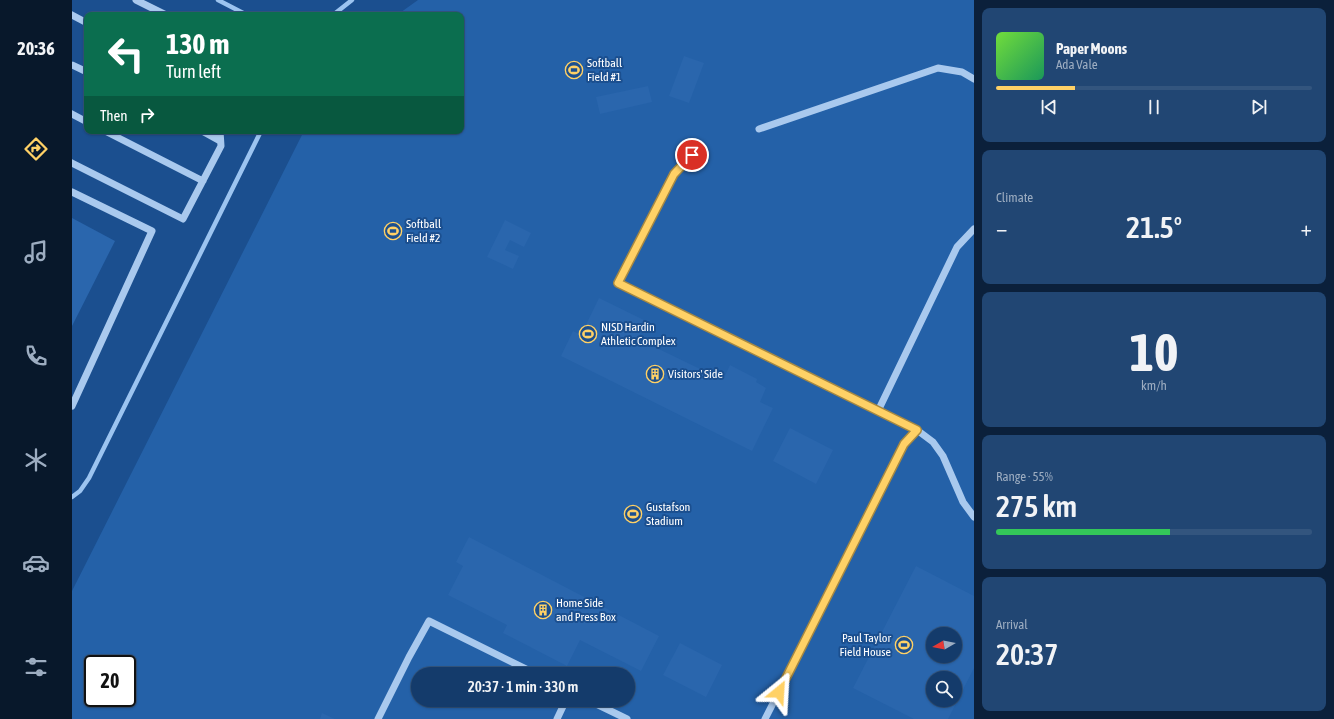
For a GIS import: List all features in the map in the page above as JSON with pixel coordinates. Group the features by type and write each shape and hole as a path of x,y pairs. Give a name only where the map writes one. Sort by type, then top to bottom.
{"lane":[{"path":"136,0 160,12"},
{"path":"72,15 84,21"},
{"path":"72,65 84,71"},
{"path":"759,129 938,68 962,72 974,79"},
{"path":"72,114 84,120"},
{"path":"111,134 203,181"},
{"path":"208,134 220,140"},
{"path":"72,163 183,218 221,146 220,134"},
{"path":"692,155 674,174 618,283 917,430 933,442 943,456 963,502 974,517"},
{"path":"72,192 152,231 72,406"},
{"path":"878,411 957,247 974,229"},
{"path":"765,719 904,444 917,430"},
{"path":"378,719 429,621 522,667"},
{"path":"557,719 563,707"},
{"path":"602,707 627,719"}],"shaded area":[{"name":"NISD Hardin Athletic Complex","path":"418,0 974,0 974,719 72,719 72,591 302,134 464,134 464,12 401,12"}],"building":[{"path":"684,56 704,63 689,103 669,96"},
{"path":"648,86 652,102 600,114 596,97"},
{"path":"72,218 115,241 72,326"},
{"path":"505,220 531,233 524,247 510,240 505,250 519,256 513,269 487,257"},
{"name":"Visitors' Side","path":"599,298 650,323 645,334 641,332 638,339 723,380 730,365 757,379 756,382 766,388 760,402 773,408 752,451 561,356 573,331 581,335"},
{"path":"790,428 833,450 816,484 773,461"},
{"name":"Home Side and Press Box","path":"469,537 659,636 641,671 580,640 567,666 503,633 507,625 448,595 463,566 456,562"},
{"name":"Paul Taylor Field House","path":"916,566 974,596 974,668 962,692 962,671 926,671 926,707 954,707 948,719 914,719 853,688"},
{"path":"680,643 722,665 706,697 663,675"},
{"path":"322,713 335,719 320,719"}],"waterway":[{"path":"218,0 241,12"},
{"path":"337,12 352,0"},
{"path":"72,497 80,491 89,478 260,134"}],"place":[{"name":"Softball Field #1","path":"574,70"},
{"name":"Softball Field #2","path":"393,231"},
{"name":"NISD Hardin Athletic Complex","path":"588,334"},
{"name":"Visitors' Side","path":"655,374"},
{"name":"Gustafson Stadium","path":"633,514"},
{"name":"Home Side and Press Box","path":"543,610"},
{"name":"Paul Taylor Field House","path":"904,645"}],"route":[{"path":"692,155 674,174 618,283 917,430 904,444 779,692"}]}
